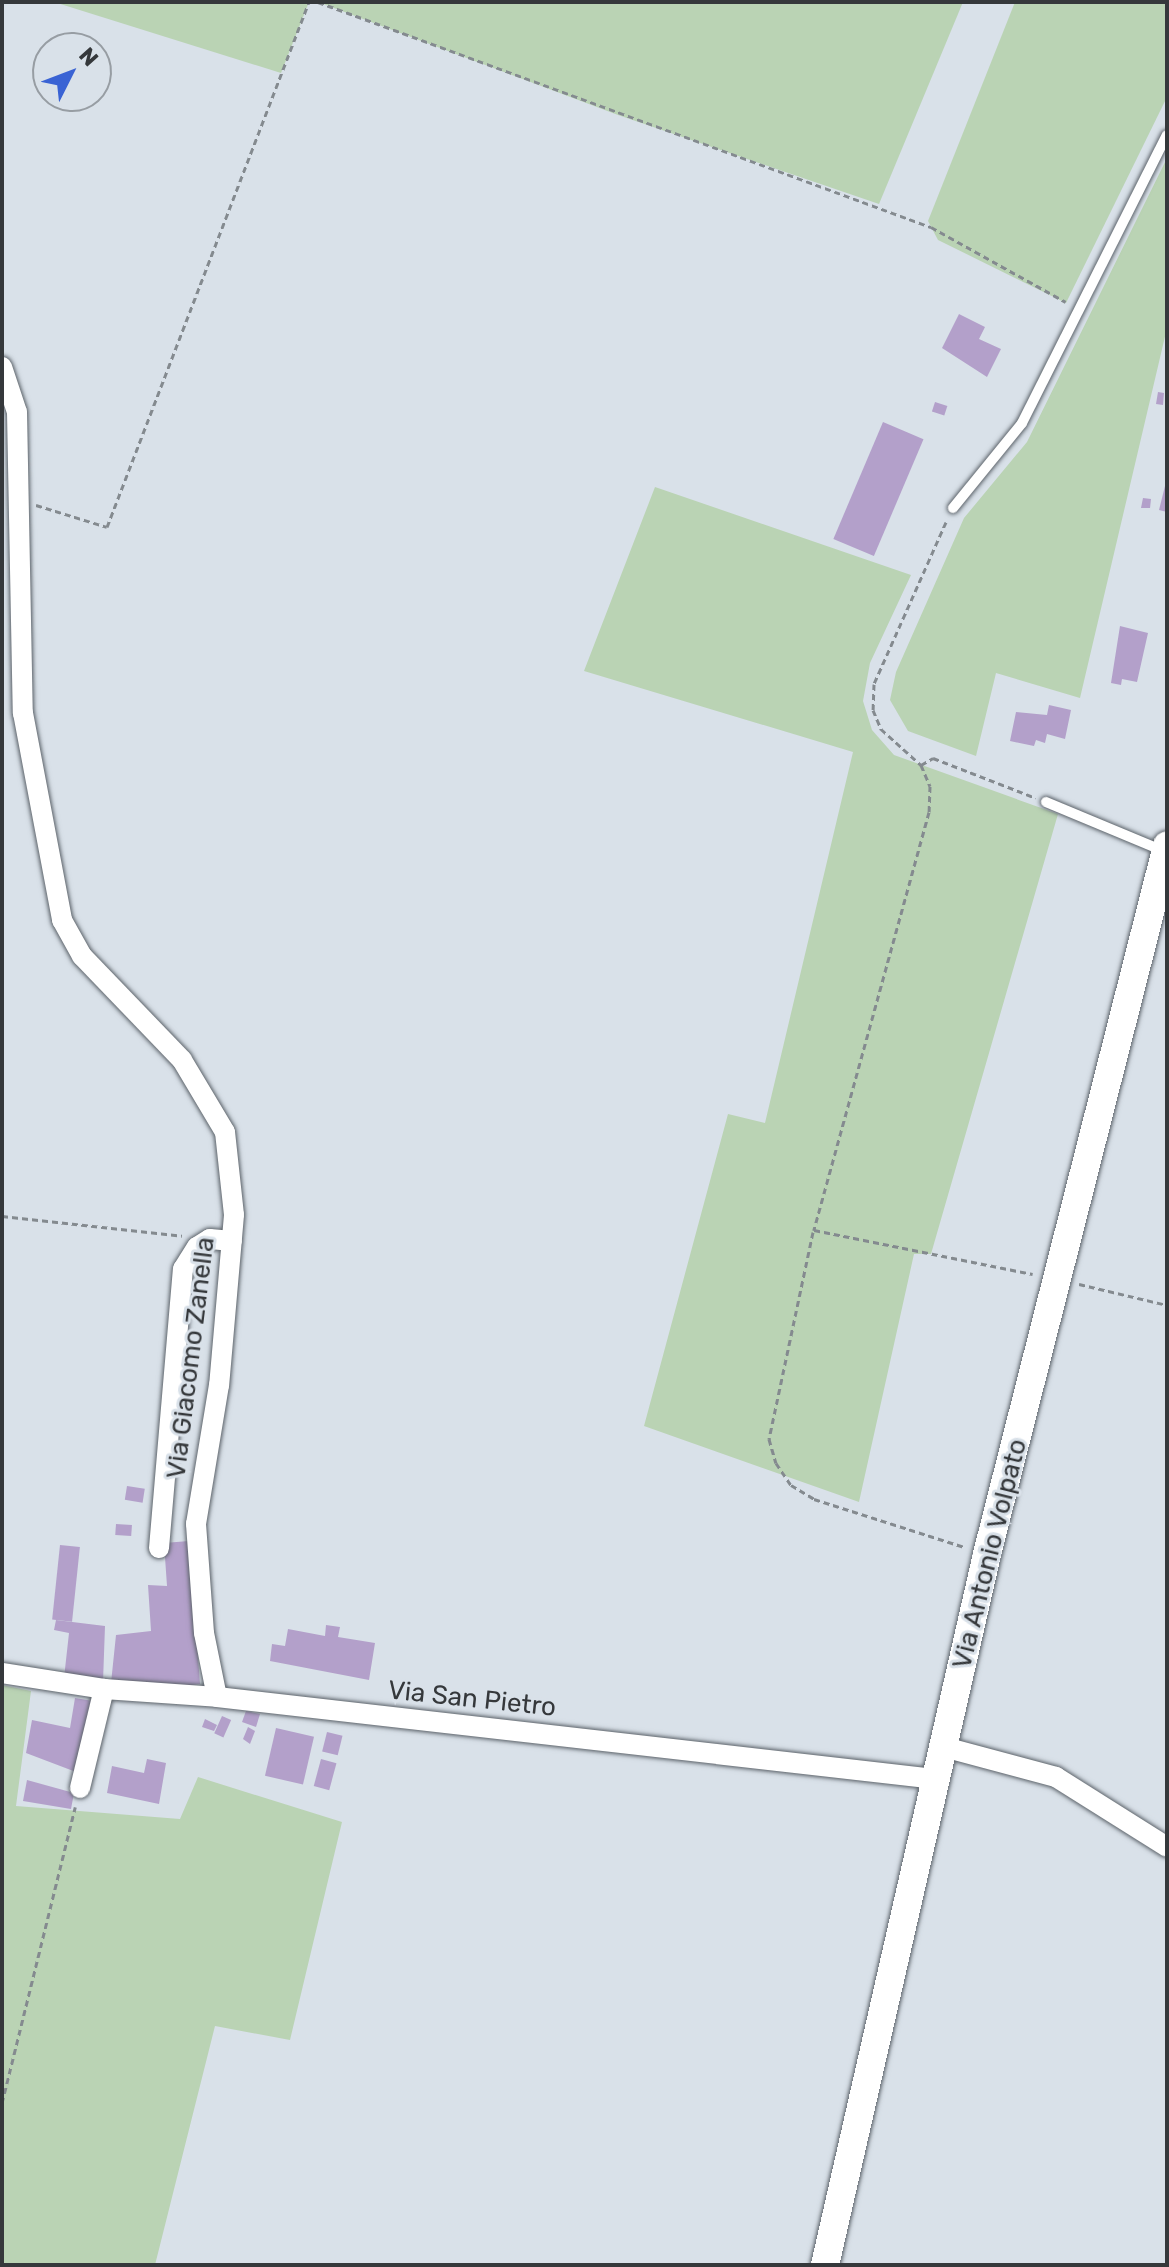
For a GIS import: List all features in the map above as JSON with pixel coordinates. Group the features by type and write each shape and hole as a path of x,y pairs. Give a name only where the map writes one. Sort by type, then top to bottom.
{"street":[{"name":"Via Giacomo Zanella","path":"2,367 17,412 23,713 62,920 82,956 182,1060 225,1132 232,1241 219,1385 196,1524 204,1633 217,1697"},
{"name":"Via Antonio Volpato","path":"825,2265 987,1554 1166,849"},
{"path":"159,1548 183,1269 197,1247 210,1239 232,1241"},
{"name":"Via San Pietro","path":"2,1673 104,1689 217,1697 936,1779"},
{"path":"80,1783 104,1689"},
{"path":"944,1747 1056,1777 1167,1847"}],"lane":[{"path":"953,508 1022,423 1167,135"},
{"path":"1046,802 1166,849"}],"path":[{"path":"18,499 107,527 309,2"},
{"path":"318,2 931,227 1080,309"},
{"path":"953,508 874,684 873,710 881,729 921,765 930,786 929,812 814,1230 769,1439 776,1463 791,1485 814,1499 987,1554"},
{"path":"921,765 933,758 1046,802"},
{"path":"2,1216 210,1239"},
{"path":"814,1230 1058,1279 1167,1305"},
{"path":"2,2103 80,1783"}],"green space":[{"path":"54,2 309,2 281,73"},
{"path":"318,2 963,2 879,204 618,115"},
{"path":"1015,2 1167,2 1167,97 1066,303 938,240 928,221"},
{"path":"1167,158 1167,328 1080,698 996,673 976,756 908,731 890,700 896,672 964,518 1027,442"},
{"path":"655,487 911,575 870,663 863,701 872,730 894,755 1058,814 931,1254 914,1254 859,1502 644,1426 728,1114 765,1123 853,752 584,671"},
{"path":"2,1685 31,1691 16,1806 180,1819 198,1777 342,1822 290,2040 215,2026 155,2265 2,2265"}],"building":[{"path":"959,314 985,327 979,339 1001,349 987,377 942,348"},
{"path":"1158,392 1164,393 1163,405 1156,404"},
{"path":"935,402 947,406 944,416 932,412"},
{"path":"883,422 924,439 874,556 833,539"},
{"path":"1167,482 1167,512 1159,510"},
{"path":"1143,498 1151,499 1150,508 1141,508"},
{"path":"1120,626 1148,633 1137,682 1122,679 1121,685 1111,683"},
{"path":"1049,705 1071,710 1065,739 1047,734 1045,743 1036,740 1034,746 1010,741 1016,712 1047,715"},
{"path":"127,1486 145,1489 143,1503 125,1500"},
{"path":"116,1524 132,1525 131,1536 115,1535"},
{"path":"189,1541 200,1684 163,1689 111,1683 116,1635 151,1631 148,1585 167,1586 164,1543"},
{"path":"60,1545 80,1547 72,1622 52,1620"},
{"path":"56,1620 105,1626 103,1682 64,1678 69,1633 54,1630"},
{"path":"326,1625 340,1627 338,1637 375,1643 369,1680 270,1661 272,1644 285,1646 288,1629 325,1636"},
{"path":"75,1698 93,1701 76,1772 26,1753 32,1720 70,1728"},
{"path":"246,1711 260,1714 256,1727 242,1722"},
{"path":"222,1716 231,1720 223,1737 214,1733"},
{"path":"205,1719 217,1725 214,1731 202,1727"},
{"path":"248,1727 255,1731 250,1744 243,1739"},
{"path":"276,1728 314,1737 303,1785 265,1776"},
{"path":"327,1732 343,1736 338,1755 322,1751"},
{"path":"147,1759 166,1763 159,1804 107,1793 112,1766 144,1773"},
{"path":"321,1759 336,1763 329,1790 314,1786"},
{"path":"27,1780 74,1793 71,1809 23,1801"}]}
